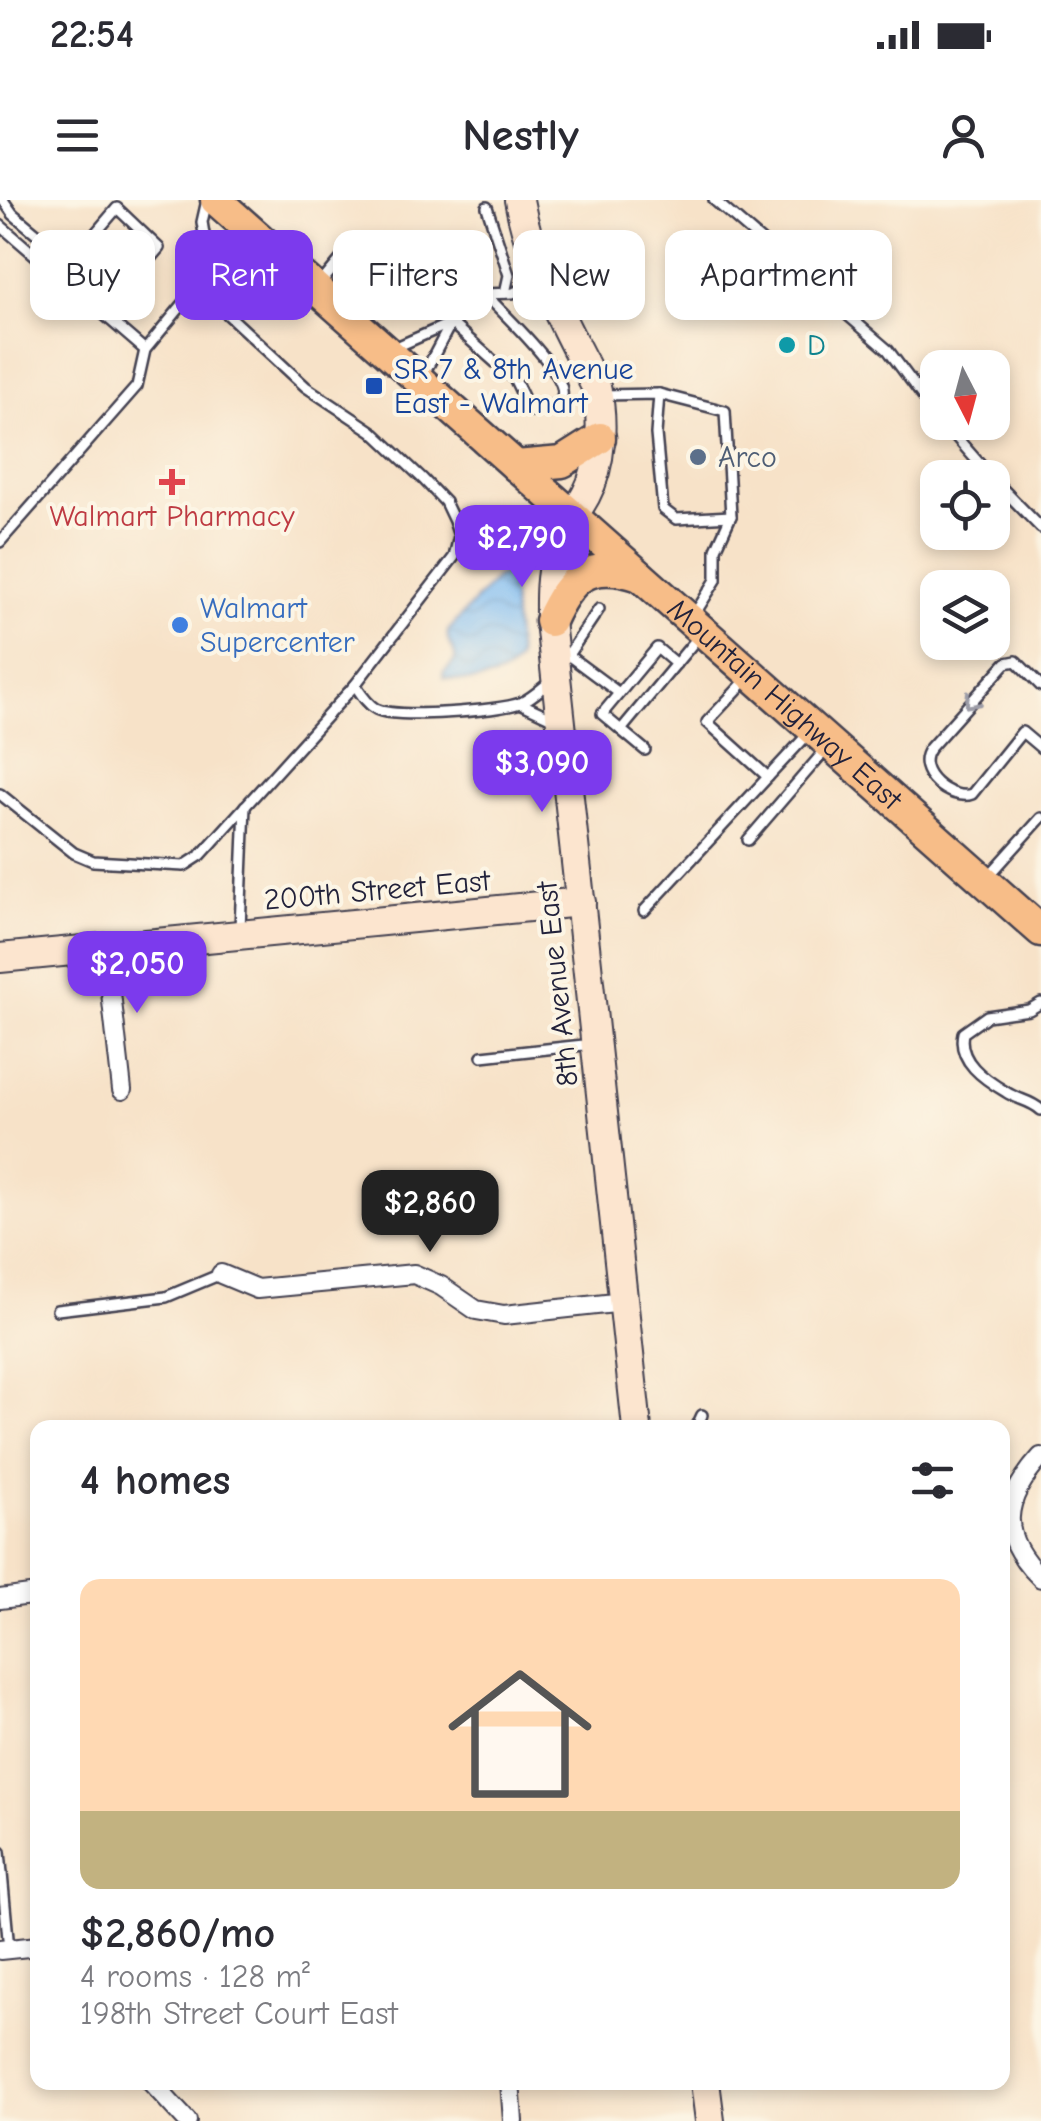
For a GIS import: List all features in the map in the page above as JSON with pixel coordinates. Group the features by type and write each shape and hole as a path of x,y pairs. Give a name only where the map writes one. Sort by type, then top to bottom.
{"main road":[{"name":"Mountain Highway East","path":"216,200 250,230"},
{"name":"Mountain Highway East","path":"313,286 1041,932"},
{"path":"516,466 562,462 600,438"},
{"path":"557,650 565,589 584,575 607,570 640,576"}],"street":[{"name":"8th Avenue East","path":"519,200 525,230"},
{"name":"8th Avenue East","path":"562,320 598,396 600,438 588,492 572,516 554,560 557,650 561,722 636,1420"},
{"name":"200th Street East","path":"0,958 581,902"},
{"path":"106,948 122,1090"},
{"path":"221,1274 257,1289 414,1274 441,1286 476,1310 504,1315 624,1302"},
{"path":"1010,1503 1041,1457"},
{"path":"1010,1531 1023,1558 1041,1578"},
{"path":"0,1598 30,1595"},
{"path":"5,1949 30,1947"},
{"path":"158,2090 188,2121"},
{"path":"511,2090 514,2121"},
{"path":"706,2090 710,2121"}],"lane":[{"path":"3,200 32,230"},
{"path":"203,230 207,200"},
{"path":"714,200 888,350 920,396"},
{"path":"98,230 117,208 141,230"},
{"path":"488,208 508,275 505,293"},
{"path":"0,224 30,250"},
{"path":"316,289 333,268"},
{"path":"493,294 513,292"},
{"path":"451,323 515,380 530,411 550,407 561,400 563,393 550,361 493,303"},
{"path":"0,542 137,386 145,350 175,314"},
{"path":"110,320 145,350"},
{"path":"0,794 74,853 93,861 184,866 200,855 356,685 454,557 459,536 445,502 372,431 306,387 237,320"},
{"path":"387,352 455,320"},
{"path":"420,381 451,323"},
{"path":"598,396 659,394 725,412 731,516 716,549 716,580 676,664 622,730"},
{"path":"659,394 656,434 663,509 676,519 731,516"},
{"path":"959,440 976,460"},
{"path":"1010,496 1041,528"},
{"path":"520,703 557,650 600,609"},
{"path":"645,750 602,714 656,648 676,664"},
{"path":"557,650 619,693"},
{"path":"1041,686 1016,662 1006,664 930,748 922,764 953,795 963,797 972,794 1022,732 1041,748"},
{"path":"751,675 708,722 768,778"},
{"path":"356,685 362,697 376,708 395,715 520,703 561,722"},
{"path":"644,911 768,778 821,737"},
{"path":"748,840 821,737"},
{"path":"240,935 245,806"},
{"path":"985,880 1041,818"},
{"path":"1041,1003 1029,1010 987,1016 964,1033 960,1047 966,1061 1008,1094 1032,1102 1041,1110"},
{"path":"482,1056 596,1044"},
{"path":"57,1310 166,1297 221,1274"},
{"path":"700,1420 702,1415"},
{"path":"0,1852 5,1949"}],"water":[{"path":"504,574 511,586 518,658 505,672 486,679 444,678 443,673 455,661 448,631"}],"place":[{"name":"D","path":"787,345"},
{"name":"SR 7 & 8th Avenue East - Walmart","path":"374,386"},
{"name":"Arco","path":"698,457"},
{"name":"Walmart Pharmacy","path":"172,482"},
{"name":"Walmart Supercenter","path":"180,625"}]}
